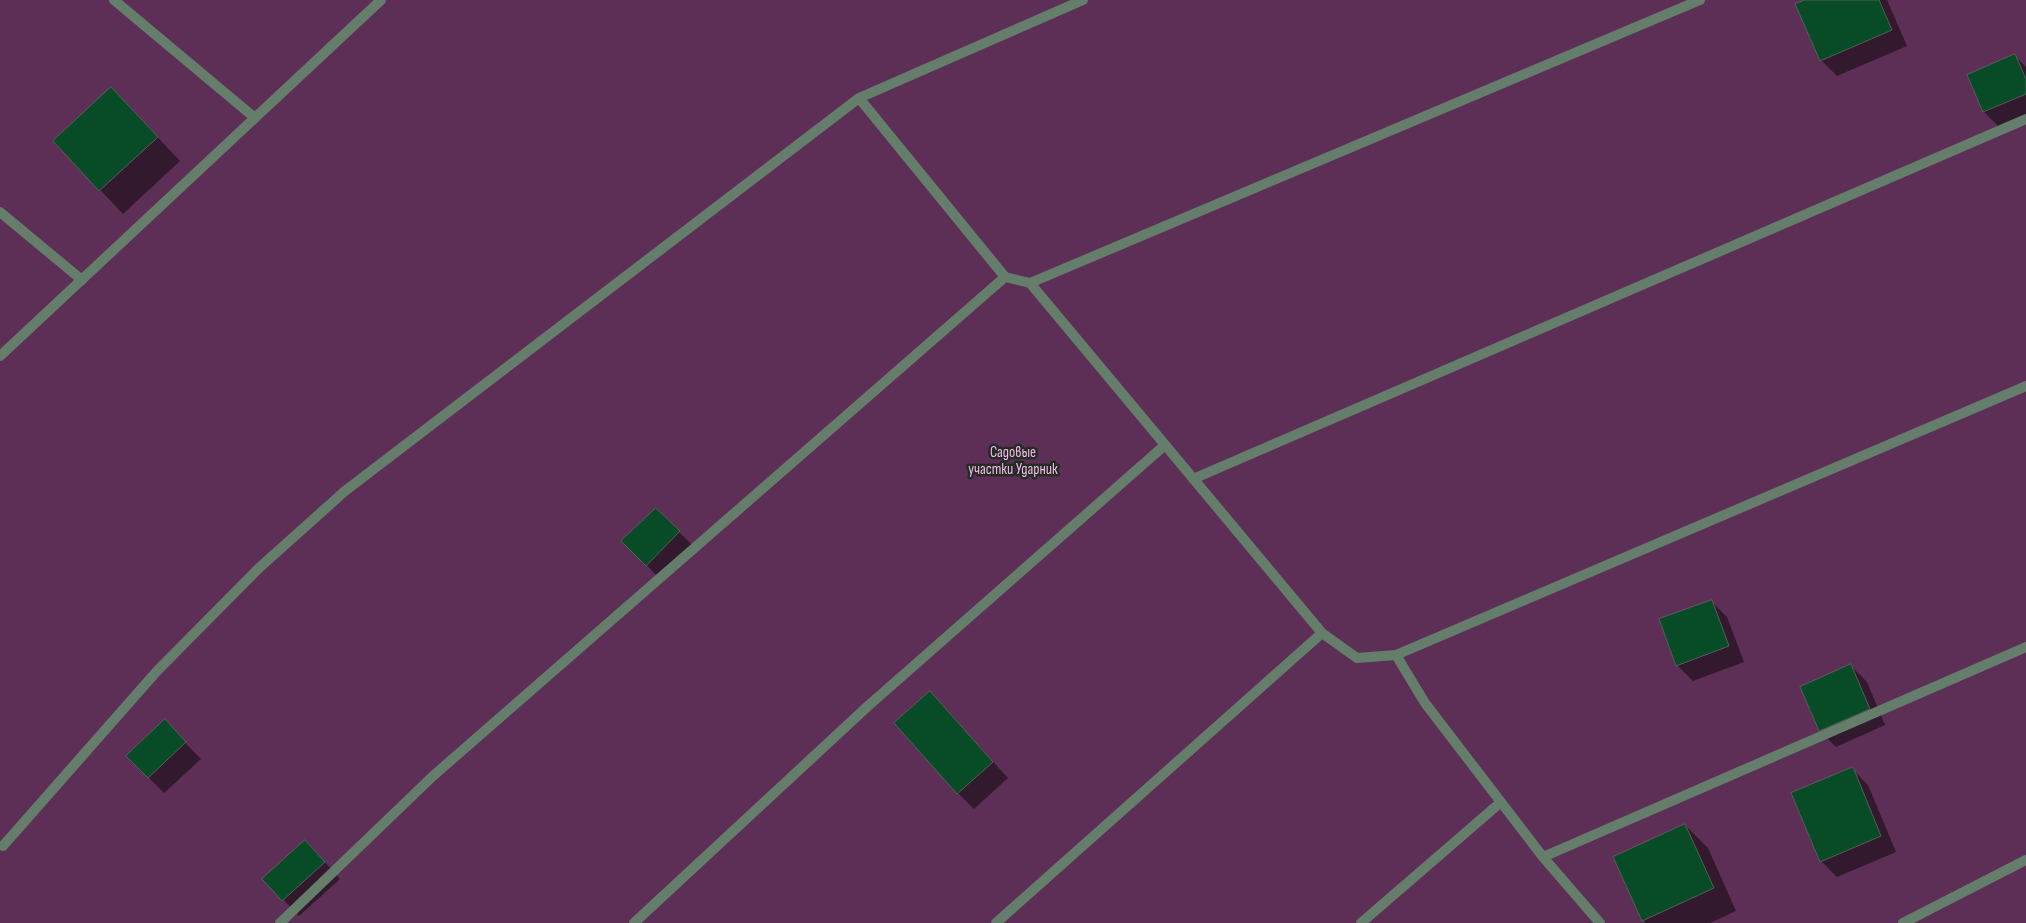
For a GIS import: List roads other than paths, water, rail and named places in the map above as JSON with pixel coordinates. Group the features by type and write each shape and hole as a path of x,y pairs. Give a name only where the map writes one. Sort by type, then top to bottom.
{"lane":[{"path":"114,0 255,118"},
{"path":"0,356 381,0"},
{"path":"3,846 158,671 259,568 345,491 860,98 1083,0"},
{"path":"860,98 1005,277 1030,283 1700,0"},
{"path":"1193,478 2026,119"},
{"path":"0,212 82,280"},
{"path":"280,923 433,776 1005,277"},
{"path":"1030,283 1322,632 1357,658 1396,655 2026,386"},
{"path":"634,923 868,706 1165,445"},
{"path":"996,923 1322,632"},
{"path":"1544,857 2026,647"},
{"path":"1396,655 1425,704 1544,857 1600,923"},
{"path":"1361,923 1501,802"},
{"path":"1903,923 2026,860"}],"park label":[{"name":"Садовые участки Ударник","path":"1013,462"}]}
